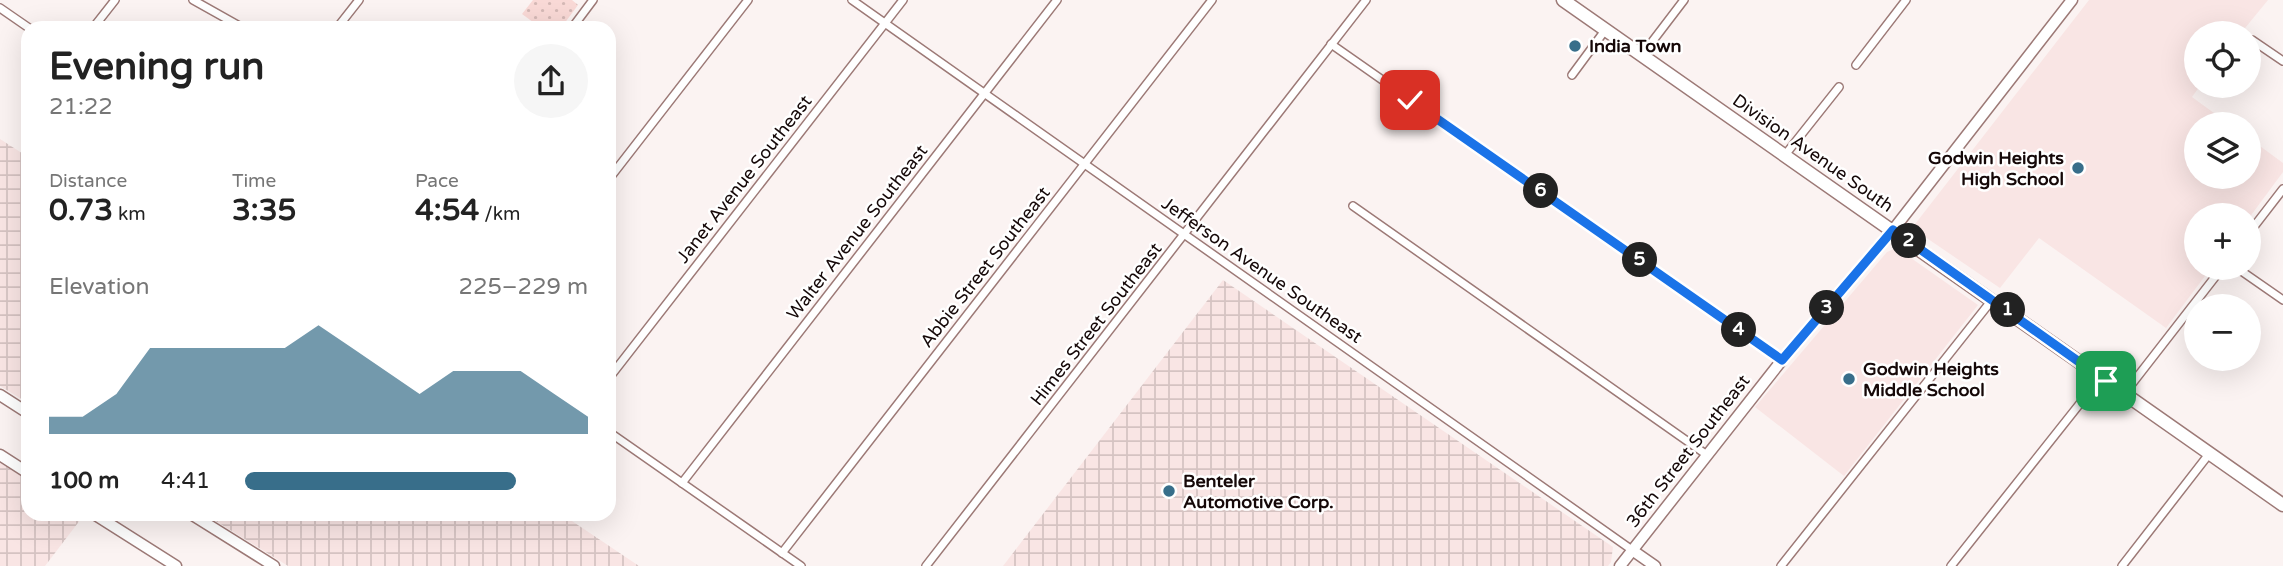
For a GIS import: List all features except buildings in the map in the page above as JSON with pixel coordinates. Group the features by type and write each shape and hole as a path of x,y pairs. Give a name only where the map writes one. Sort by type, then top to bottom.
{"main road":[{"name":"Division Avenue South","path":"1563,0 2283,505"}],"street":[{"path":"98,21 115,0"},
{"path":"193,0 230,21"},
{"path":"342,21 359,0"},
{"path":"577,21 593,0"},
{"path":"616,169 748,0"},
{"name":"Jefferson Avenue Southeast","path":"852,0 983,96 1655,566"},
{"name":"Janet Avenue Southeast","path":"616,369 903,0"},
{"name":"Walter Avenue Southeast","path":"682,483 1057,0"},
{"name":"Abbie Street Southeast","path":"782,553 1212,0"},
{"name":"Himes Street Southeast","path":"926,566 1185,237 1366,0"},
{"path":"1642,55 1684,0"},
{"path":"1856,65 1906,0"},
{"name":"36th Street Southeast","path":"1620,566 1782,360 1893,230 2072,0"},
{"path":"0,8 21,22"},
{"path":"1572,75 1606,29"},
{"path":"1331,44 1782,360"},
{"path":"2261,46 2283,61"},
{"path":"1786,155 1839,87"},
{"path":"2261,217 2283,189"},
{"path":"1353,206 1707,455"},
{"path":"2124,394 2212,280"},
{"path":"2254,280 2283,300"},
{"path":"1781,566 1992,299"},
{"path":"1951,566 2101,377"},
{"path":"0,395 21,408"},
{"path":"616,437 801,566"},
{"path":"2122,566 2209,454"},
{"path":"0,456 21,469"},
{"path":"104,521 176,566"},
{"path":"120,521 124,534"},
{"path":"202,521 274,566"}],"shaded area":[{"path":"533,0 572,0 578,5 566,21 532,21 522,14"},
{"name":"Godwin Heights High School","path":"2089,0 2268,0 2251,21 2184,21 2184,98 2193,98 2213,112 2184,112 2184,189 2261,189 2261,147 2283,163 2283,172 2260,203 2184,203 2184,280 2202,280 2192,294 2184,294 2184,304 2166,328 2039,238 2000,288 1912,228"},
{"path":"0,139 21,152 21,399 0,386"},
{"name":"Godwin Heights Middle School","path":"1894,249 1901,251 1978,305 1844,476 1755,407 1887,252"},
{"path":"1223,280 1613,547 1611,562 1608,566 1003,566"},
{"path":"0,463 21,476 21,521 79,521 45,566 0,566"},
{"path":"216,521 572,521 639,566 288,566"}],"place":[{"name":"India Town","path":"1575,46"},
{"name":"Godwin Heights High School","path":"2078,168"},
{"name":"Godwin Heights Middle School","path":"1849,379"},
{"name":"Benteler Automotive Corp.","path":"1169,491"}],"route":[{"path":"1410,100 1782,360 1893,230 2106,381"}]}
